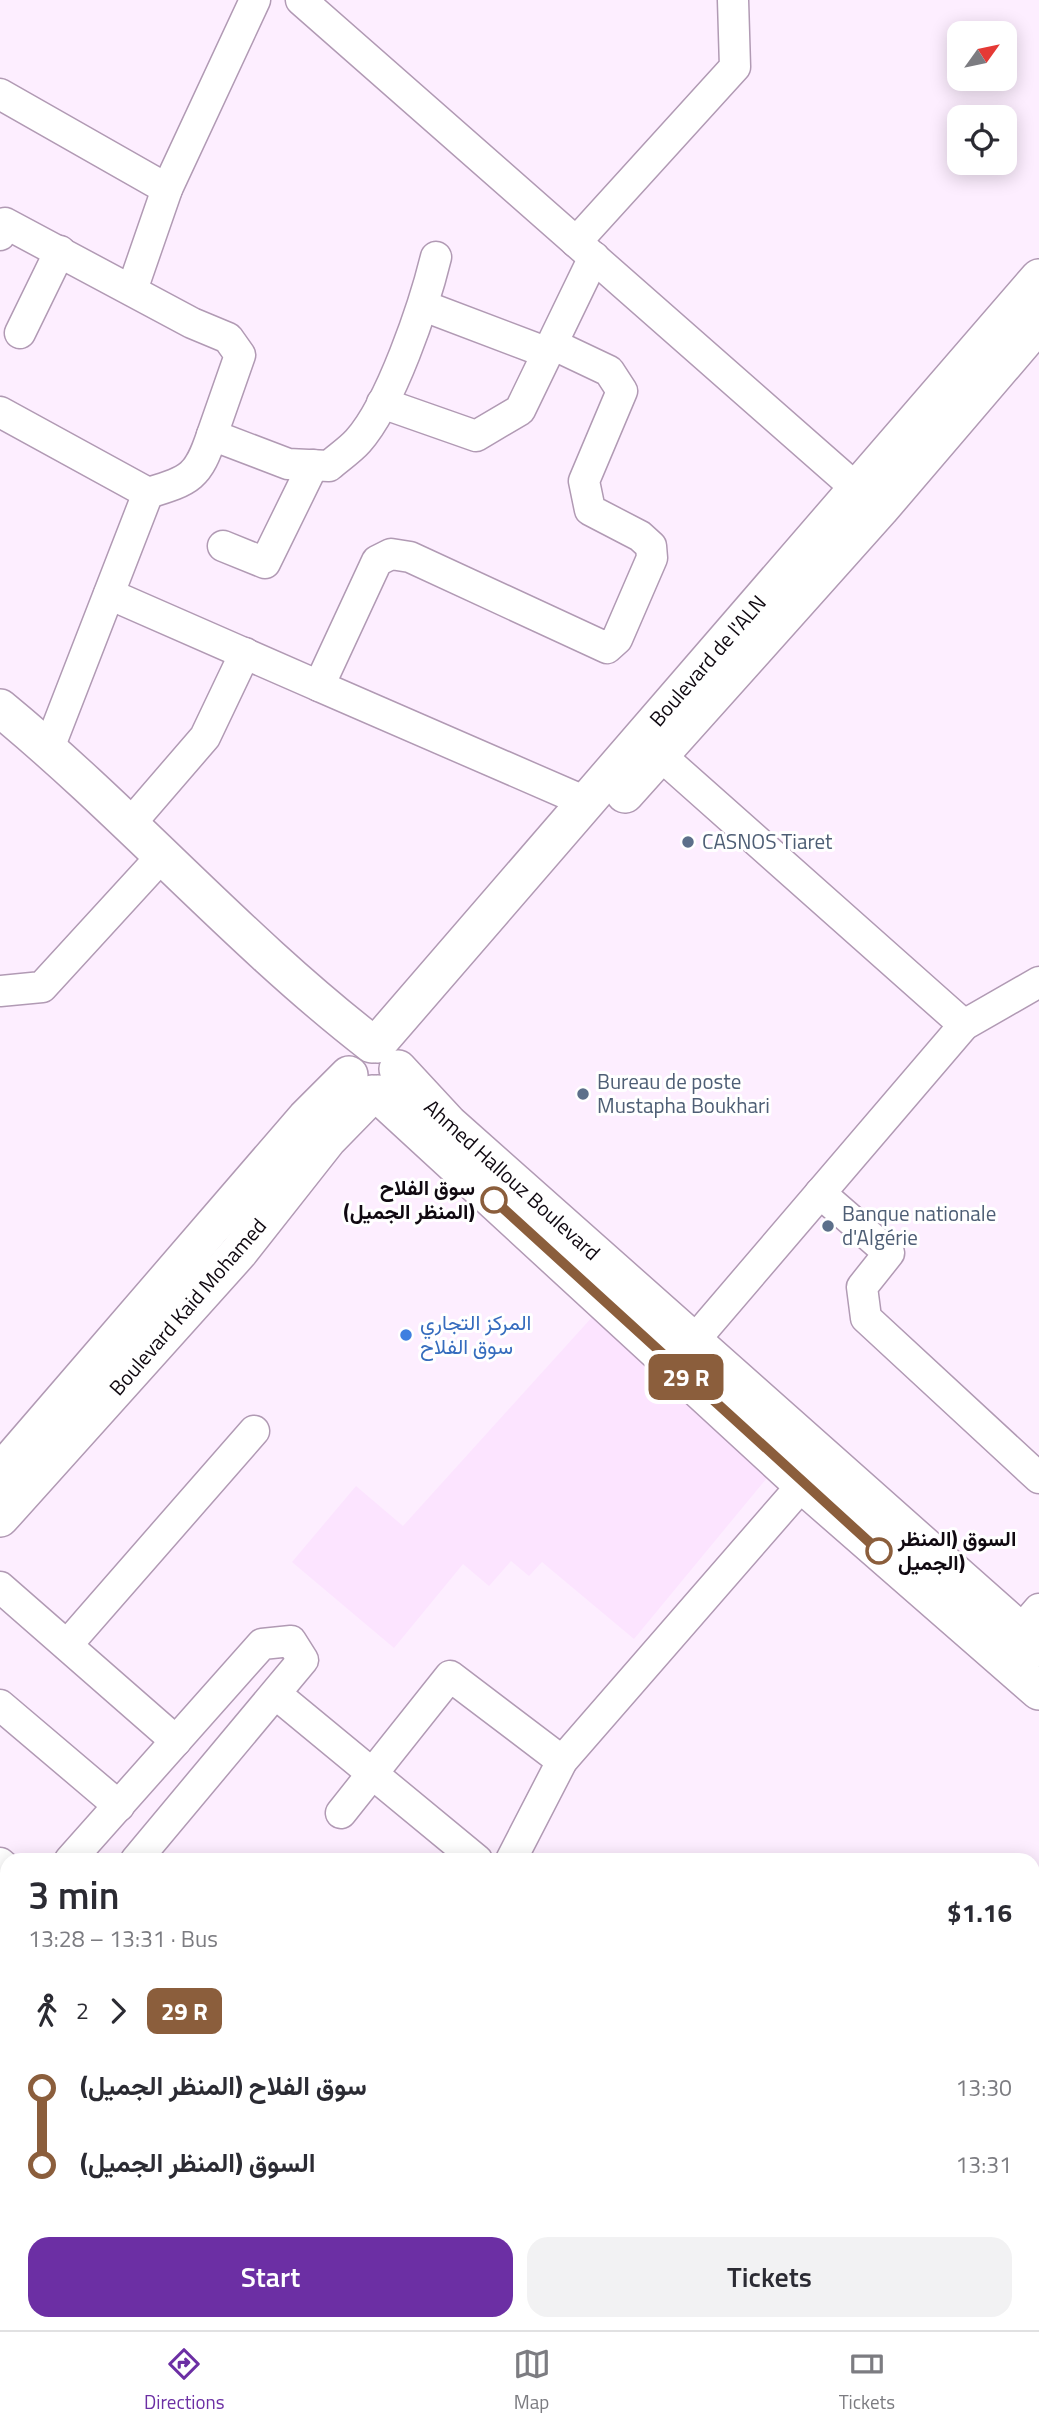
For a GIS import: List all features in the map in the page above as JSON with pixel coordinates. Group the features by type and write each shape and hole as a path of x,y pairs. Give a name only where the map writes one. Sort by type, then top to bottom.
{"main road":[{"name":"Boulevard de l'ALN","path":"371,1063 439,1003 660,755 868,500 1039,278"},
{"name":"Boulevard de l'ALN","path":"371,1063 409,1005 586,802 868,500 1039,323"},
{"path":"0,708 49,748 222,910 371,1063"},
{"name":"Ahmed Hallouz Boulevard","path":"371,1063 449,1124 692,1343 813,1472"},
{"name":"Ahmed Hallouz Boulevard","path":"371,1063 813,1472 1039,1691"},
{"name":"Boulevard Kaid Mohamed","path":"0,1473 298,1128 371,1063"},
{"name":"Boulevard Kaid Mohamed","path":"0,1518 239,1252 328,1139 371,1063"},
{"path":"813,1472 1033,1629"}],"street":[{"path":"132,290 167,189 255,0"},
{"path":"302,0 868,500"},
{"path":"382,403 476,436 520,410 550,349 585,250 735,67 733,0"},
{"path":"0,94 167,189"},
{"path":"0,412 148,493 180,483 202,466 240,355 228,338 192,323 60,251 2,226"},
{"path":"20,333 60,251"},
{"path":"212,435 288,464 329,466 359,441 382,403 424,306 436,257"},
{"path":"320,686 376,561 391,554 410,557 607,648 617,639 652,558 651,546 640,536 590,510 584,481 622,391 609,370 424,306"},
{"path":"223,546 265,563 313,465"},
{"path":"49,748 148,493"},
{"path":"109,594 586,802"},
{"path":"130,824 205,737 245,653"},
{"path":"660,755 964,1024"},
{"path":"0,991 42,987 163,855"},
{"path":"692,1343 964,1024 1039,982"},
{"path":"820,1193 889,1253 862,1287 866,1318 1039,1478"},
{"path":"67,1645 254,1431"},
{"path":"515,1853 562,1761 813,1472"},
{"path":"0,1587 176,1741"},
{"path":"76,1853 262,1643 291,1641 303,1660 277,1695 142,1853"},
{"path":"341,1813 450,1676 562,1761"},
{"path":"277,1695 469,1853"},
{"path":"0,1705 119,1806"}],"shaded area":[{"path":"594,1315 771,1473 634,1639 542,1562 529,1576 511,1561 489,1586 463,1564 394,1648 292,1562 356,1486 403,1526"}],"bus line":[{"path":"494,1200 803,1485 879,1551"}],"place":[{"name":"CASNOS Tiaret","path":"688,842"},
{"name":"Bureau de poste Mustapha Boukhari","path":"583,1094"},
{"name":"سوق الفلاح (المنظر الجميل)","path":"494,1200"},
{"name":"Banque nationale d'Algérie","path":"828,1226"},
{"name":"المركز التجاري سوق الفلاح","path":"406,1335"},
{"name":"السوق (المنظر الجميل)","path":"879,1551"}]}
